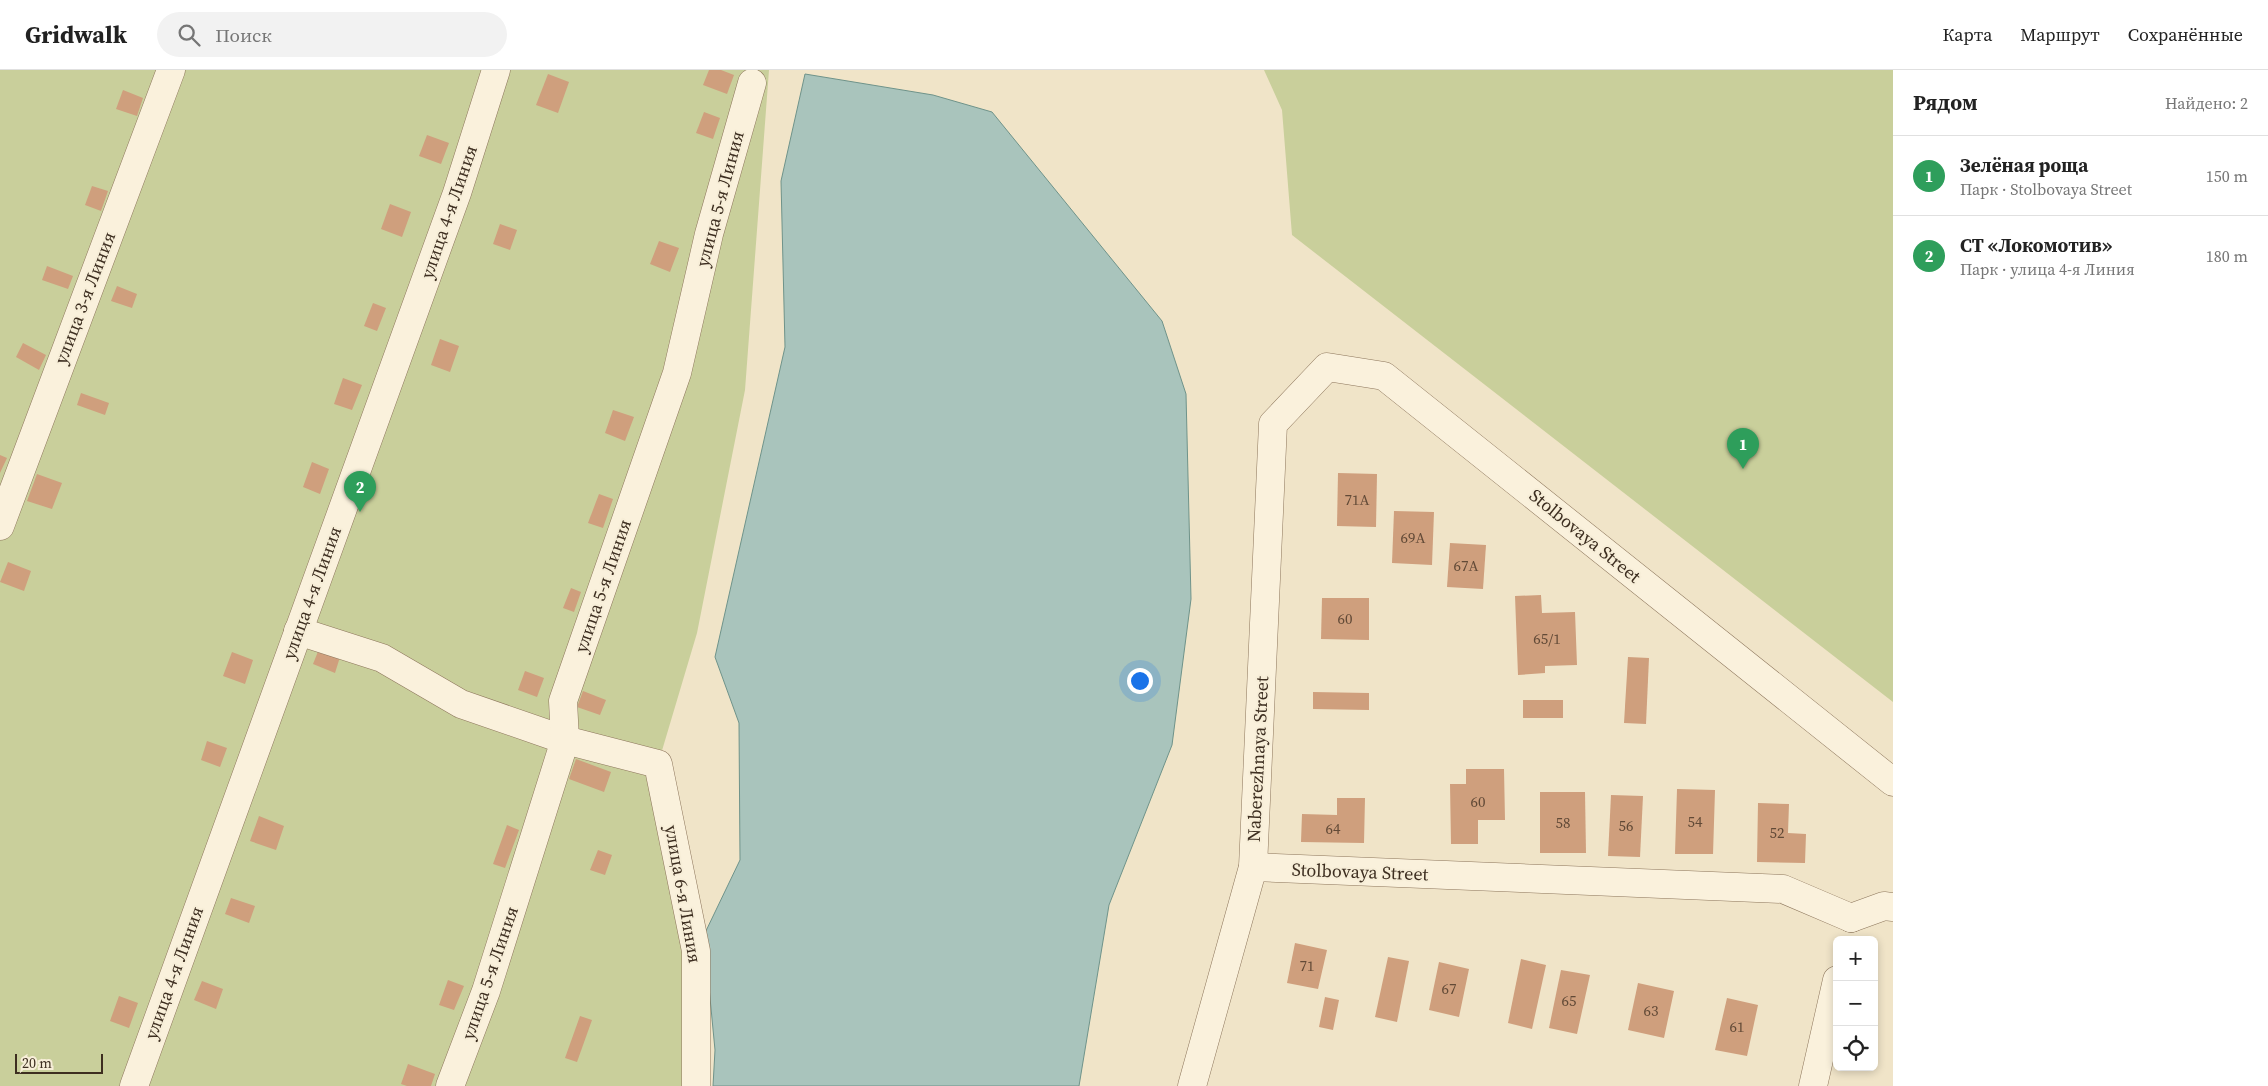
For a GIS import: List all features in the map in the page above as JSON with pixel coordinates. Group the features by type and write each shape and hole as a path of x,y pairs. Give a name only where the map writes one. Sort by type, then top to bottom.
{"street":[{"name":"улица 3-я Линия","path":"0,526 171,70"},
{"name":"улица 4-я Линия","path":"134,1086 457,192 496,70"},
{"name":"улица 5-я Линия","path":"450,1086 486,991 564,740 563,701 676,373 709,234 752,84"},
{"name":"Stolbovaya Street","path":"1273,424 1327,366 1384,376 1893,782"},
{"name":"Naberezhnaya Street","path":"1192,1086 1253,867 1273,424"},
{"path":"298,631 382,658 461,704 564,740"},
{"name":"улица 6-я Линия","path":"564,740 658,764 696,951 696,1086"},
{"name":"Stolbovaya Street","path":"1253,867 1783,889 1848,929"},
{"path":"1848,929 1884,906 1893,907"},
{"path":"1813,1086 1837,981"}],"green space":[{"path":"0,70 769,70 745,390 697,633 658,764 696,951 696,1086 0,1086"},
{"path":"1264,70 1893,70 1893,702 1292,235 1282,110"}],"water":[{"path":"805,74 933,95 992,112 1162,321 1186,394 1191,599 1172,745 1109,905 1079,1086 713,1086 715,1050 704,935 740,860 739,723 715,657 785,347 781,181"}],"building":[{"path":"709,70 721,70 734,75 727,94 703,85"},
{"path":"548,74 569,82 558,113 536,105"},
{"path":"123,90 143,98 137,116 116,109"},
{"path":"704,112 720,118 713,139 696,133"},
{"path":"427,135 449,143 441,164 419,156"},
{"path":"92,186 108,191 101,211 85,205"},
{"path":"390,204 411,212 402,237 381,229"},
{"path":"500,224 517,230 510,250 493,244"},
{"path":"659,241 679,248 670,272 650,264"},
{"path":"47,266 73,276 68,289 42,280"},
{"path":"117,286 137,294 132,308 111,301"},
{"path":"373,303 386,308 377,331 364,326"},
{"path":"440,339 459,346 450,372 431,365"},
{"path":"23,343 46,355 39,370 16,357"},
{"path":"343,378 362,385 352,410 334,404"},
{"path":"81,393 109,403 105,415 77,405"},
{"path":"613,410 634,417 625,441 605,433"},
{"path":"0,455 7,458 0,473"},
{"path":"312,462 329,469 320,494 303,487"},
{"path":"1338,473 1377,474 1376,527 1337,526"},
{"path":"37,474 62,483 52,509 27,501"},
{"path":"599,494 613,499 603,528 588,523"},
{"path":"1394,511 1434,512 1432,565 1392,563"},
{"path":"1450,543 1486,545 1483,589 1447,587"},
{"path":"8,562 31,571 24,591 0,582"},
{"path":"571,588 581,592 574,612 563,608"},
{"path":"1541,595 1542,613 1575,612 1577,665 1545,666 1545,673 1518,675 1515,596"},
{"path":"1322,598 1369,598 1369,640 1321,639"},
{"path":"319,649 340,657 335,673 313,664"},
{"path":"232,652 253,660 245,684 223,676"},
{"path":"1628,657 1649,658 1646,724 1624,723"},
{"path":"525,671 544,678 537,697 518,690"},
{"path":"583,691 606,700 600,715 577,707"},
{"path":"1313,692 1369,693 1369,710 1313,709"},
{"path":"1523,700 1563,700 1563,718 1523,718"},
{"path":"207,741 227,748 220,767 201,760"},
{"path":"576,759 611,772 604,792 569,779"},
{"path":"1466,769 1504,769 1505,820 1478,820 1478,844 1451,844 1450,784 1466,784"},
{"path":"1677,789 1715,790 1713,854 1675,854"},
{"path":"1540,792 1585,792 1586,853 1540,853"},
{"path":"1611,795 1643,796 1640,857 1608,856"},
{"path":"1337,798 1365,798 1364,843 1301,842 1302,814 1337,815"},
{"path":"1758,803 1789,804 1788,833 1806,834 1805,863 1757,862"},
{"path":"259,816 284,826 276,850 250,841"},
{"path":"507,825 519,830 505,868 493,864"},
{"path":"598,850 612,855 605,875 590,870"},
{"path":"231,898 255,906 249,923 225,914"},
{"path":"1295,943 1327,950 1318,989 1287,983"},
{"path":"1388,957 1409,961 1397,1022 1375,1017"},
{"path":"1521,959 1546,965 1532,1029 1508,1023"},
{"path":"1439,962 1469,969 1459,1017 1429,1010"},
{"path":"1561,970 1590,975 1577,1034 1549,1028"},
{"path":"448,980 464,986 454,1010 439,1005"},
{"path":"202,981 223,989 216,1009 194,1000"},
{"path":"1638,983 1674,991 1664,1038 1628,1030"},
{"path":"119,996 138,1003 129,1028 110,1021"},
{"path":"1325,997 1339,1000 1333,1030 1319,1027"},
{"path":"1727,998 1758,1005 1747,1056 1715,1050"},
{"path":"580,1016 592,1020 577,1062 565,1058"},
{"path":"408,1064 435,1074 431,1086 407,1086 401,1084"}],"place":[{"name":"Зелёная роща","path":"1743,469"},
{"name":"СТ «Локомотив»","path":"360,512"}]}
